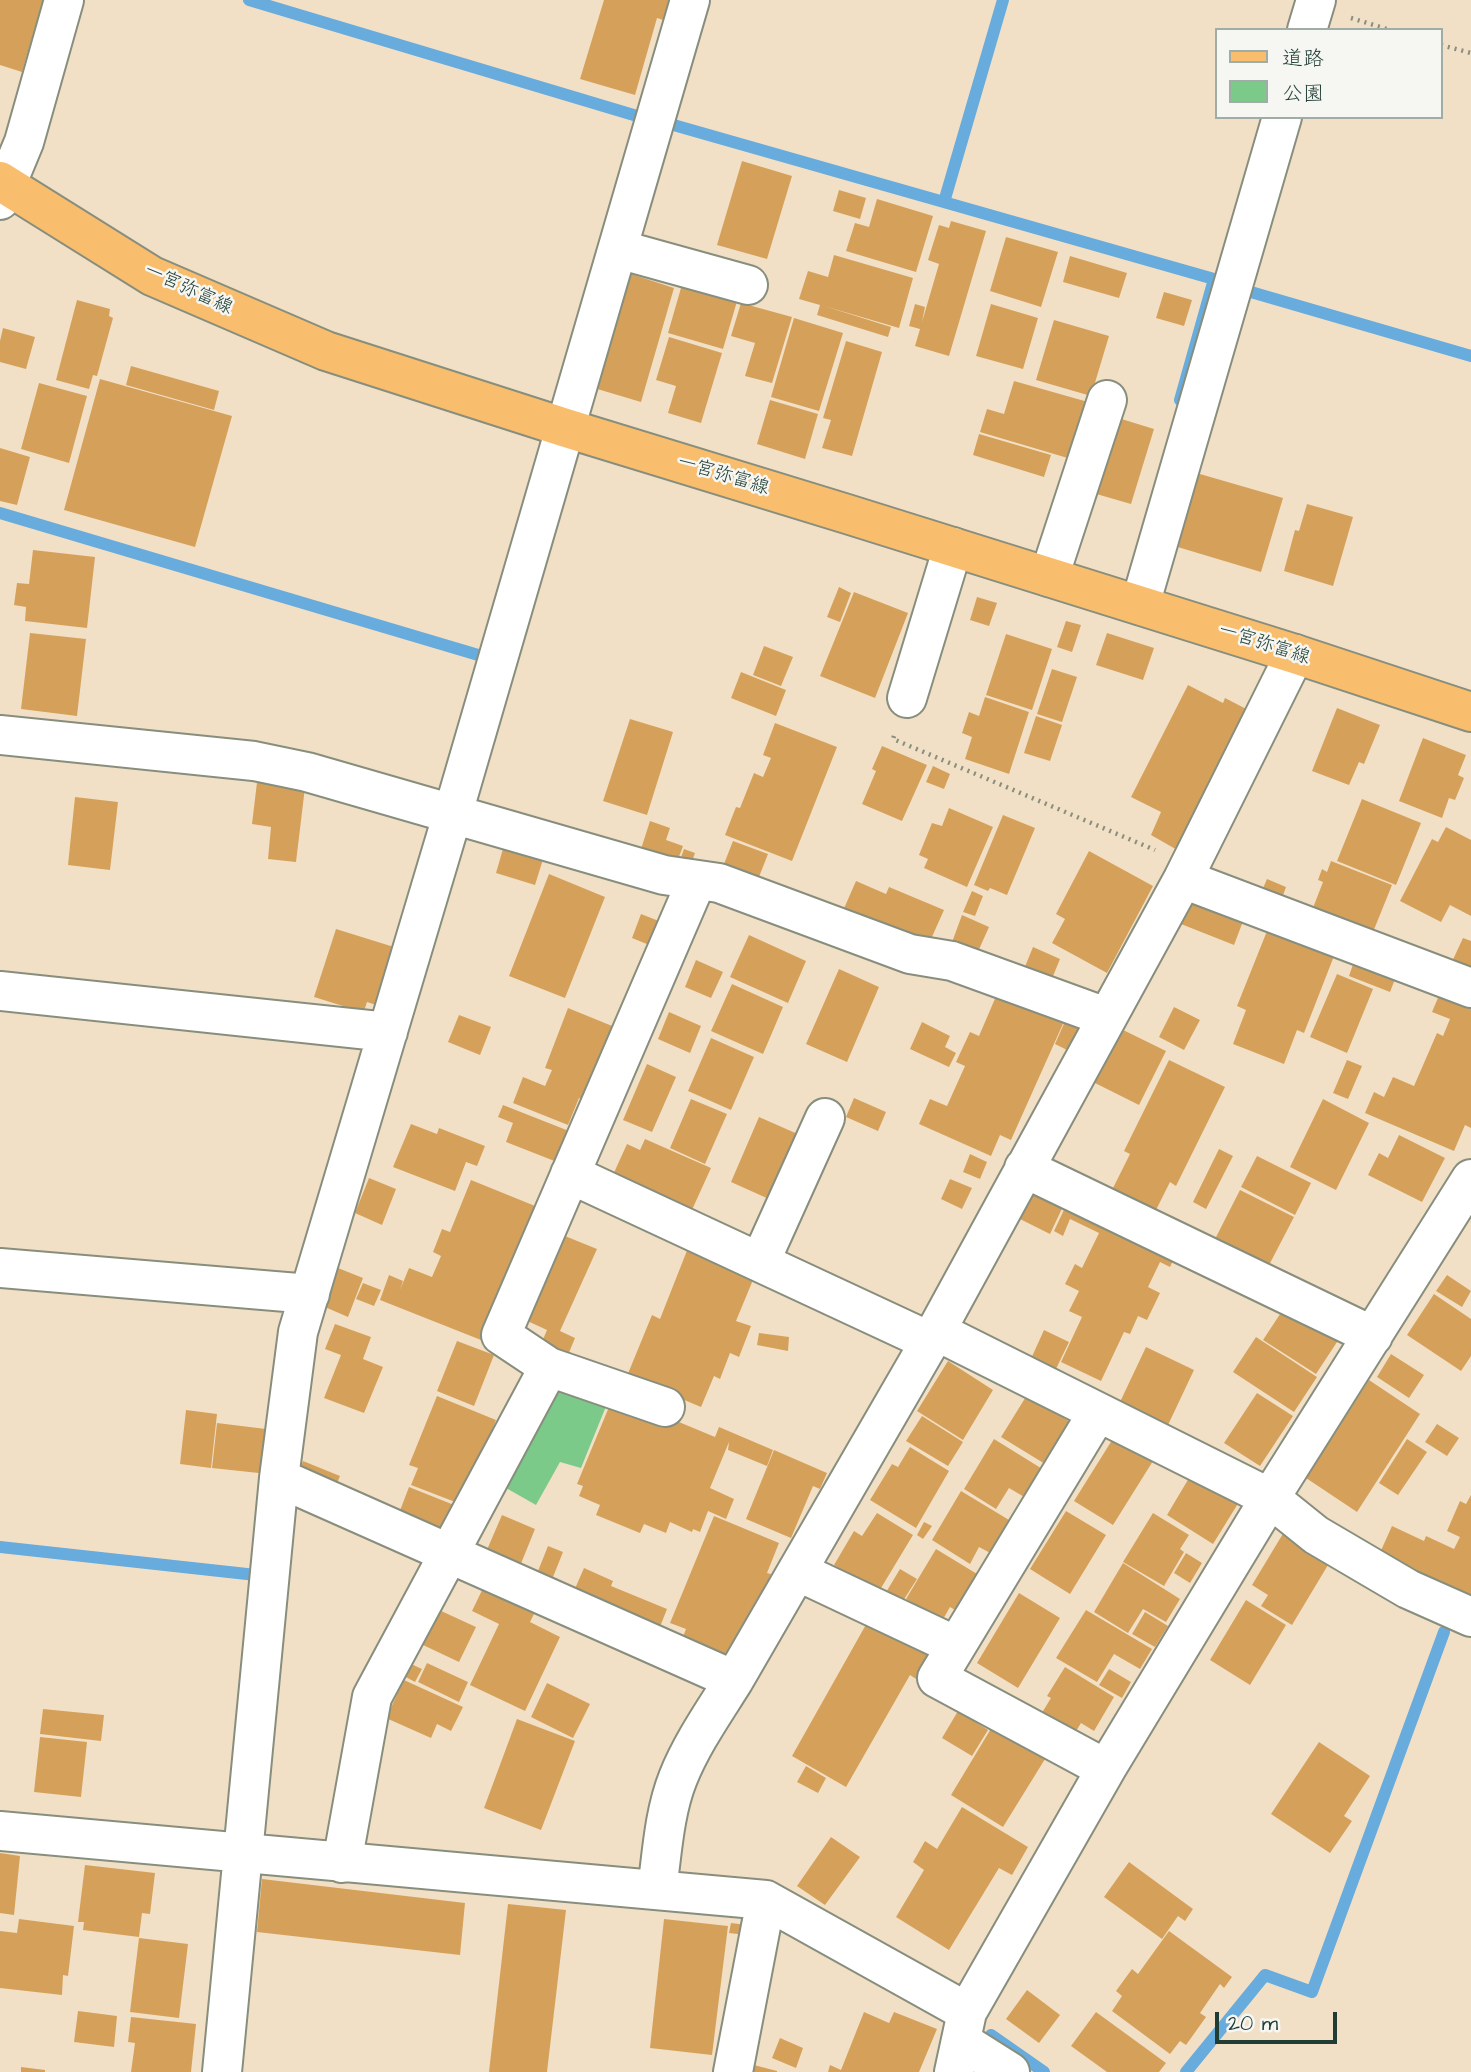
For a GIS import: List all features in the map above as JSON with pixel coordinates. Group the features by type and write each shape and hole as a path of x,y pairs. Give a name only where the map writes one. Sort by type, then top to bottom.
{"main road":[{"name":"一宮弥富線","path":"2,189 152,276 326,351 1140,605 1471,712"}],"street":[{"path":"2,189 24,142 64,0"},
{"path":"222,2072 279,1478 298,1332 453,813 690,0"},
{"path":"1308,28 1316,0"},
{"path":"1140,605 1281,119"},
{"path":"618,248 748,285"},
{"path":"1049,577 1107,400"},
{"path":"906,698 953,547"},
{"path":"657,1890 668,1813 677,1780 703,1728 734,1680 932,1336 1186,872 1295,654"},
{"path":"0,735 254,761 307,772 664,875 719,883 910,954 952,961 1105,1017"},
{"path":"1186,872 1471,988"},
{"path":"665,1407 549,1367 501,1335 697,880"},
{"path":"0,991 388,1032"},
{"path":"760,1262 825,1118"},
{"path":"1024,1168 1373,1336"},
{"path":"570,1174 760,1262 932,1336 1098,1412 1270,1498 1316,1535 1408,1589 1471,1617"},
{"path":"961,2042 1106,1769 1270,1498 1471,1180"},
{"path":"0,1268 310,1294"},
{"path":"342,1863 372,1697 549,1367"},
{"path":"1098,1412 937,1678 1106,1769"},
{"path":"279,1478 734,1680"},
{"path":"797,1571 956,1646"},
{"path":"0,1831 766,1900 961,2042 1010,2072"},
{"path":"733,2072 766,1900"}],"path":[{"path":"1443,46 1471,53"},
{"path":"906,698 892,739 1186,872"}],"green space":[{"path":"559,1375 611,1394 581,1468 560,1462 536,1505 499,1484"}],"building":[{"path":"0,0 43,0 22,72 0,65"},
{"path":"604,0 669,0 663,20 657,18 635,95 580,79"},
{"path":"742,161 792,176 767,259 717,245"},
{"path":"839,190 866,198 860,219 833,211"},
{"path":"877,199 933,216 916,272 846,251 855,223 869,227"},
{"path":"951,221 986,231 949,356 915,346 920,329 909,326 915,304 925,307 922,322 939,264 928,260 939,225 949,228"},
{"path":"1006,237 1058,252 1041,307 990,291"},
{"path":"834,255 913,278 899,328 824,306 891,327 888,337 817,315 820,305 799,299 808,271 828,277"},
{"path":"1070,256 1127,273 1119,298 1063,282"},
{"path":"628,273 674,288 641,402 594,388"},
{"path":"683,281 738,298 723,349 668,333"},
{"path":"1164,292 1192,300 1184,326 1156,318"},
{"path":"77,300 110,309 109,316 113,318 97,376 93,375 89,389 56,380"},
{"path":"741,303 792,317 772,383 745,376 755,343 731,336"},
{"path":"991,304 1038,318 1023,369 976,356"},
{"path":"794,318 843,333 819,411 771,397"},
{"path":"1054,320 1109,336 1091,396 1036,380"},
{"path":"3,328 35,337 26,369 0,362"},
{"path":"669,337 722,353 701,423 668,413 676,386 656,380"},
{"path":"846,341 882,352 852,456 822,448 831,420 823,418"},
{"path":"131,366 219,391 214,410 126,385"},
{"path":"100,379 232,416 195,547 64,510"},
{"path":"1014,381 1088,402 1071,459 980,432 987,409 1004,414"},
{"path":"39,383 87,396 69,463 21,449"},
{"path":"770,400 818,414 805,459 757,444"},
{"path":"1115,417 1154,429 1131,504 1093,493"},
{"path":"979,434 1051,455 1044,477 973,455"},
{"path":"0,448 30,457 17,505 0,501"},
{"path":"1193,472 1283,498 1261,572 1171,545"},
{"path":"1307,504 1353,517 1333,586 1284,571 1295,530 1299,531"},
{"path":"33,550 95,557 87,628 25,621 26,607 14,605 17,583 29,584"},
{"path":"839,587 851,593 840,622 827,617"},
{"path":"854,592 908,613 875,698 820,676"},
{"path":"977,597 997,603 989,626 970,620"},
{"path":"1066,621 1081,625 1072,652 1057,647"},
{"path":"30,633 86,639 77,716 21,709"},
{"path":"1107,633 1154,648 1143,680 1096,665"},
{"path":"1006,634 1052,649 1032,710 986,695"},
{"path":"764,646 793,657 781,686 753,675"},
{"path":"1052,669 1077,677 1062,722 1037,714"},
{"path":"741,672 786,690 776,716 731,698"},
{"path":"1188,685 1223,703 1225,698 1254,713 1179,851 1151,835 1161,812 1131,797"},
{"path":"985,697 1029,712 1009,774 965,759 972,737 962,733 969,712 979,716"},
{"path":"1337,708 1380,725 1364,764 1359,762 1349,785 1312,771"},
{"path":"1036,716 1062,725 1050,761 1024,753"},
{"path":"630,719 673,732 647,815 603,801"},
{"path":"775,723 837,747 792,861 725,835 736,807 740,808 754,773 763,777 771,758 763,755"},
{"path":"1423,738 1466,755 1458,775 1464,778 1455,800 1449,798 1442,818 1399,801"},
{"path":"882,746 927,765 902,821 862,804 876,771 872,769"},
{"path":"933,766 950,774 944,789 926,782"},
{"path":"258,774 306,779 296,862 268,859 271,827 252,824"},
{"path":"75,797 118,802 110,870 68,865"},
{"path":"1362,799 1421,823 1396,885 1337,861"},
{"path":"949,808 993,827 967,887 924,868 928,859 919,855 932,823 942,826"},
{"path":"1003,815 1035,828 1007,895 974,885"},
{"path":"650,821 670,828 666,840 683,846 676,865 641,849"},
{"path":"1446,827 1471,840 1471,916 1450,905 1441,922 1400,901 1432,839 1438,842"},
{"path":"733,841 768,854 757,882 722,869"},
{"path":"505,842 545,853 535,885 496,873"},
{"path":"684,849 695,853 690,867 679,863"},
{"path":"1089,851 1153,886 1107,973 1052,943 1065,919 1056,914"},
{"path":"1331,861 1392,885 1371,937 1311,913 1323,882 1318,880 1322,869 1327,872"},
{"path":"549,874 605,897 565,998 509,976"},
{"path":"1267,879 1286,887 1281,901 1261,893"},
{"path":"856,881 886,894 889,887 944,910 927,948 842,913"},
{"path":"972,891 983,896 975,916 963,912"},
{"path":"1192,895 1245,916 1234,945 1181,924"},
{"path":"641,914 669,925 659,949 632,938"},
{"path":"962,915 989,927 976,956 951,945"},
{"path":"1271,921 1334,956 1304,1033 1297,1030 1284,1064 1233,1044 1246,1010 1237,1006"},
{"path":"336,929 394,947 376,1005 367,1002 361,1020 341,1013 343,1006 314,997"},
{"path":"749,935 806,961 788,1003 730,977"},
{"path":"1463,938 1471,941 1471,975 1450,966"},
{"path":"1033,947 1060,959 1049,986 1022,974"},
{"path":"1357,953 1399,969 1390,992 1349,976"},
{"path":"696,960 723,972 711,998 685,987"},
{"path":"839,969 879,987 847,1062 806,1044"},
{"path":"1337,974 1373,989 1347,1053 1310,1037"},
{"path":"732,984 783,1007 763,1054 711,1031"},
{"path":"1443,986 1471,998 1471,1128 1465,1125 1454,1151 1365,1113 1374,1092 1384,1097 1393,1077 1414,1086 1437,1033 1443,1036 1450,1019 1432,1012"},
{"path":"1000,987 1066,1017 1011,1140 1000,1135 991,1156 919,1124 930,1099 947,1106 965,1066 956,1062 970,1032 979,1036"},
{"path":"1174,1007 1200,1020 1184,1050 1159,1037"},
{"path":"568,1008 622,1030 588,1102 579,1098 568,1125 513,1103 523,1077 545,1086 552,1070 545,1068"},
{"path":"1070,1010 1088,1019 1073,1053 1055,1044"},
{"path":"669,1012 701,1026 690,1053 658,1039"},
{"path":"459,1015 491,1027 480,1055 448,1042"},
{"path":"922,1022 950,1036 945,1047 956,1053 949,1067 910,1049"},
{"path":"1115,1026 1166,1051 1139,1105 1089,1080"},
{"path":"711,1038 754,1057 731,1110 688,1091"},
{"path":"1169,1060 1225,1087 1176,1186 1170,1182 1155,1212 1112,1190 1130,1154 1124,1151"},
{"path":"1347,1060 1362,1066 1348,1099 1333,1093"},
{"path":"647,1064 676,1077 652,1132 623,1120"},
{"path":"854,1098 886,1112 878,1131 846,1117"},
{"path":"691,1099 727,1114 705,1164 670,1148"},
{"path":"1323,1099 1369,1123 1336,1190 1290,1167"},
{"path":"503,1105 569,1131 557,1162 506,1142 513,1123 498,1117"},
{"path":"759,1117 809,1139 780,1204 731,1182"},
{"path":"411,1124 437,1134 439,1128 485,1146 477,1166 466,1162 455,1191 393,1167"},
{"path":"1399,1135 1445,1158 1422,1202 1368,1175 1379,1153 1388,1158"},
{"path":"645,1139 711,1168 691,1212 612,1177 627,1144 640,1150"},
{"path":"1219,1149 1233,1156 1206,1209 1193,1202"},
{"path":"970,1154 987,1162 980,1179 963,1172"},
{"path":"1257,1156 1311,1183 1295,1215 1241,1187"},
{"path":"1030,1177 1068,1196 1050,1234 1012,1215"},
{"path":"369,1178 396,1189 382,1225 355,1213"},
{"path":"950,1179 972,1188 962,1209 941,1199"},
{"path":"471,1180 540,1208 535,1222 529,1220 481,1340 380,1300 389,1275 403,1281 400,1290 409,1268 432,1277 441,1256 433,1252 442,1229 450,1232"},
{"path":"1240,1190 1294,1217 1267,1269 1213,1243"},
{"path":"1070,1197 1176,1254 1170,1267 1160,1262 1148,1287 1160,1293 1147,1320 1138,1316 1130,1334 1124,1332 1101,1381 1061,1362 1082,1317 1069,1311 1079,1291 1065,1284 1075,1264 1082,1268 1099,1233 1070,1219 1063,1236 1054,1231"},
{"path":"560,1234 597,1249 560,1331 575,1338 568,1355 541,1344 547,1330 523,1319"},
{"path":"688,1248 755,1275 736,1321 751,1326 739,1357 730,1353 720,1379 714,1376 701,1407 627,1376 652,1315 660,1319"},
{"path":"333,1266 363,1278 348,1317 318,1304"},
{"path":"1447,1275 1471,1291 1462,1307 1436,1291"},
{"path":"363,1283 381,1290 374,1306 356,1299"},
{"path":"1434,1294 1471,1319 1471,1356 1461,1371 1407,1335"},
{"path":"1286,1305 1339,1339 1316,1374 1263,1340"},
{"path":"335,1324 371,1337 363,1359 383,1367 364,1413 324,1398 341,1355 325,1349"},
{"path":"1044,1330 1069,1342 1054,1373 1030,1361"},
{"path":"759,1333 789,1337 788,1351 757,1345"},
{"path":"1256,1337 1317,1377 1294,1412 1233,1372"},
{"path":"457,1341 494,1355 474,1406 437,1391"},
{"path":"1146,1347 1194,1370 1168,1425 1120,1402"},
{"path":"1391,1354 1424,1375 1409,1398 1377,1377"},
{"path":"948,1361 993,1390 963,1440 917,1411"},
{"path":"1369,1380 1420,1414 1357,1512 1306,1478"},
{"path":"1257,1393 1293,1416 1260,1466 1224,1443"},
{"path":"614,1395 715,1437 719,1427 773,1450 767,1466 728,1450 729,1442 710,1488 734,1499 726,1519 708,1511 700,1532 693,1529 692,1532 670,1522 666,1533 644,1524 640,1533 596,1515 600,1505 579,1496 583,1486 577,1484"},
{"path":"1027,1395 1075,1425 1050,1467 1001,1437"},
{"path":"437,1396 496,1420 463,1505 411,1485 418,1468 409,1465"},
{"path":"186,1410 217,1414 211,1468 180,1464"},
{"path":"922,1416 963,1442 948,1466 906,1441"},
{"path":"217,1423 274,1430 268,1474 212,1468"},
{"path":"1437,1424 1459,1438 1447,1456 1425,1442"},
{"path":"1114,1437 1153,1461 1113,1525 1074,1501"},
{"path":"994,1439 1044,1470 1026,1498 1009,1488 996,1509 964,1489"},
{"path":"1407,1439 1427,1452 1398,1495 1379,1483"},
{"path":"910,1447 949,1471 916,1528 870,1500 892,1464 898,1467"},
{"path":"774,1450 827,1473 820,1489 813,1486 791,1538 746,1519"},
{"path":"303,1461 340,1476 332,1496 296,1481"},
{"path":"1192,1473 1239,1502 1213,1544 1167,1515"},
{"path":"409,1487 459,1507 446,1541 396,1521"},
{"path":"961,1491 1014,1523 994,1555 979,1547 970,1564 932,1540"},
{"path":"1471,1495 1471,1598 1379,1555 1392,1526 1424,1541 1426,1536 1454,1549 1460,1537 1447,1531 1460,1501 1466,1504"},
{"path":"1066,1511 1106,1535 1070,1594 1030,1569"},
{"path":"877,1513 913,1535 878,1593 834,1565 854,1531 862,1536"},
{"path":"1153,1513 1189,1535 1180,1549 1184,1552 1164,1586 1123,1562"},
{"path":"502,1515 535,1529 520,1566 486,1552"},
{"path":"714,1516 779,1543 767,1573 771,1574 744,1638 729,1664 680,1644 686,1629 670,1623"},
{"path":"924,1522 932,1526 923,1539 917,1535"},
{"path":"1284,1532 1331,1560 1292,1625 1261,1606 1268,1595 1252,1585"},
{"path":"548,1546 563,1552 553,1577 558,1579 555,1586 516,1578 522,1564 538,1571"},
{"path":"936,1549 982,1577 960,1613 950,1607 942,1621 906,1599"},
{"path":"1186,1553 1202,1563 1190,1583 1174,1573"},
{"path":"1123,1563 1180,1599 1166,1622 1143,1609 1128,1633 1094,1612"},
{"path":"584,1568 613,1581 611,1586 667,1609 656,1637 570,1600"},
{"path":"900,1569 917,1579 901,1604 885,1594"},
{"path":"486,1582 538,1606 530,1622 560,1637 525,1711 470,1685 499,1624 472,1611"},
{"path":"1019,1593 1060,1618 1018,1688 977,1663"},
{"path":"1246,1600 1286,1625 1250,1685 1210,1660"},
{"path":"439,1610 476,1627 459,1662 423,1645"},
{"path":"1086,1610 1152,1649 1140,1669 1114,1654 1097,1682 1056,1658"},
{"path":"1145,1612 1168,1626 1155,1647 1132,1634"},
{"path":"868,1621 929,1656 916,1679 910,1675 846,1787 792,1756"},
{"path":"409,1663 422,1669 415,1682 402,1675"},
{"path":"427,1663 468,1682 459,1702 418,1682"},
{"path":"1065,1667 1114,1697 1094,1731 1081,1723 1073,1736 1040,1716 1051,1698 1047,1696"},
{"path":"1109,1669 1131,1682 1122,1698 1099,1685"},
{"path":"404,1680 463,1707 451,1731 437,1724 431,1738 386,1718"},
{"path":"547,1683 590,1704 573,1738 531,1717"},
{"path":"43,1709 104,1715 101,1741 40,1734"},
{"path":"958,1711 988,1730 972,1756 942,1738"},
{"path":"517,1719 575,1741 541,1830 484,1808"},
{"path":"992,1727 1045,1759 1003,1827 951,1795"},
{"path":"40,1737 87,1742 81,1797 34,1792"},
{"path":"1319,1742 1370,1776 1344,1816 1352,1821 1330,1853 1271,1814"},
{"path":"806,1766 826,1778 818,1793 797,1782"},
{"path":"962,1807 1028,1847 1012,1875 999,1868 949,1950 896,1917 924,1870 913,1862 925,1841 937,1849"},
{"path":"831,1837 860,1857 825,1905 797,1886"},
{"path":"0,1853 20,1856 14,1915 0,1913"},
{"path":"1129,1862 1193,1909 1185,1921 1178,1916 1162,1939 1104,1897"},
{"path":"85,1865 155,1873 150,1914 142,1913 139,1937 83,1930 84,1922 78,1922"},
{"path":"262,1879 465,1903 460,1955 257,1932"},
{"path":"508,1904 566,1910 547,2072 489,2072"},
{"path":"19,1919 74,1926 68,1976 63,1975 62,1995 0,1988 0,1931 17,1933"},
{"path":"664,1919 728,1926 712,2055 650,2048"},
{"path":"731,1923 747,1925 746,1935 729,1933"},
{"path":"1169,1931 1232,1977 1224,1988 1220,1984 1200,2013 1206,2017 1186,2045 1180,2041 1170,2054 1112,2011 1122,1996 1116,1991 1132,1969 1138,1974"},
{"path":"139,1938 188,1944 179,2018 130,2012"},
{"path":"1027,1990 1060,2015 1039,2043 1006,2019"},
{"path":"78,2011 117,2016 114,2047 74,2042"},
{"path":"864,2012 889,2023 894,2012 937,2029 919,2072 828,2072 830,2065 841,2070"},
{"path":"1096,2012 1166,2063 1159,2072 1107,2072 1071,2046"},
{"path":"131,2017 196,2024 191,2072 131,2072 135,2043 128,2042"},
{"path":"780,2038 803,2048 796,2068 772,2058"},
{"path":"754,2065 777,2071 777,2072 752,2072"},
{"path":"21,2067 45,2070 45,2072 21,2072"}],"waterway":[{"path":"249,0 637,116"},
{"path":"944,202 1003,0"},
{"path":"670,124 1214,279 1180,400"},
{"path":"1244,290 1471,356"},
{"path":"0,513 485,657"},
{"path":"0,1547 256,1575"},
{"path":"1186,2072 1265,1975 1312,1992 1444,1632"},
{"path":"991,2035 1044,2072"}]}
